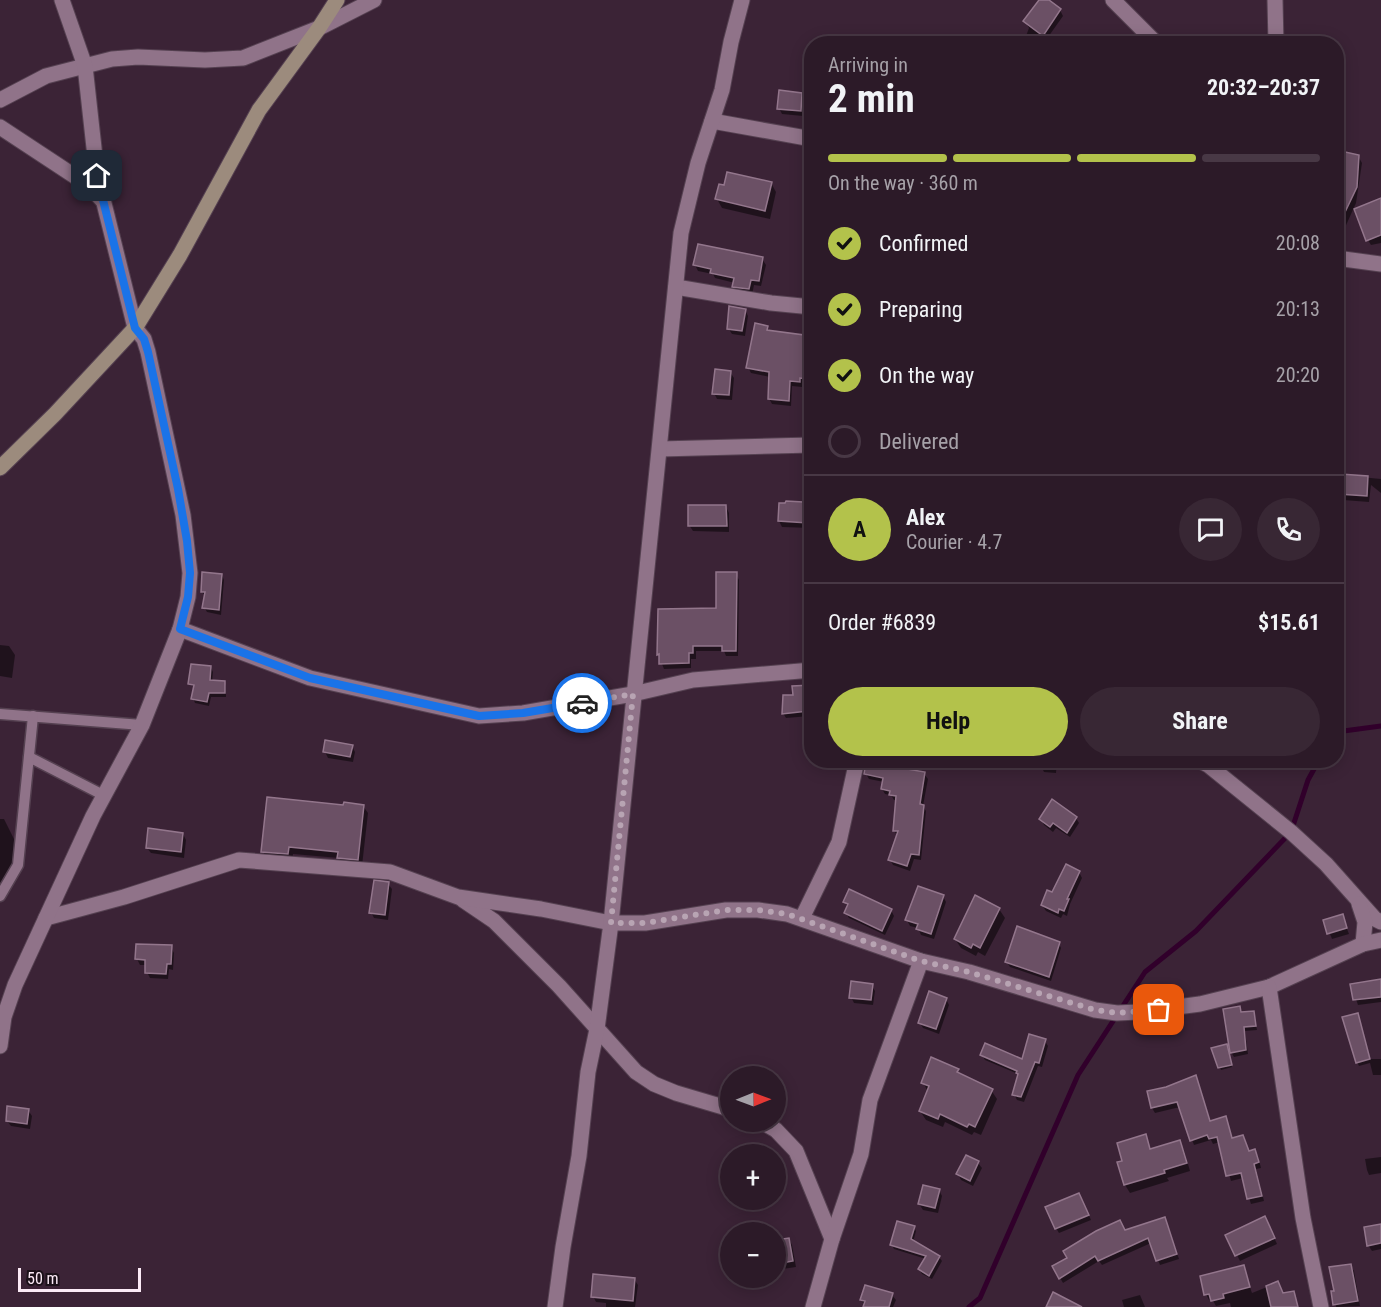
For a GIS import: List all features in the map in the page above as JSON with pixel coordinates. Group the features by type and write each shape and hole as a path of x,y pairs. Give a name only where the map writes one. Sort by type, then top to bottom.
{"street":[{"path":"0,1046 4,998 157,692 180,629 188,597 190,573 178,489 148,352 144,339 135,328 103,201 94,153 86,66 62,0"},
{"path":"0,468 55,414 135,328 180,255 259,110 337,0"},
{"path":"0,100 46,76 112,59 138,57 205,60 243,58 319,28 374,0"},
{"path":"555,1307 579,1156 588,1072 597,1029 611,923 681,234 698,163 722,90 742,0"},
{"path":"1113,0 1149,36"},
{"path":"1275,0 1276,36"},
{"path":"712,121 804,138"},
{"path":"0,127 88,185 103,201"},
{"path":"1344,259 1381,264"},
{"path":"676,287 804,306"},
{"path":"660,449 804,445"},
{"path":"180,629 310,678 479,716 523,713 633,694 693,680 804,671"},
{"path":"802,918 839,842 855,768"},
{"path":"1212,768 1326,864 1358,901 1381,922"},
{"path":"46,918 123,897 239,860 390,872 458,897 541,909 611,923 645,923 726,910 758,910 802,918 921,961 969,972 1095,1010 1117,1013 1200,1004 1269,987 1363,944 1381,940"},
{"path":"458,897 494,921 559,986 636,1072 654,1084 676,1094 720,1106"},
{"path":"1358,901 1365,922 1363,944"},
{"path":"813,1307 831,1239 861,1154 870,1100 921,961"},
{"path":"1269,987 1303,1218 1320,1307"},
{"path":"778,1132 796,1151 831,1239"}],"lane":[{"path":"0,714 142,725"},
{"path":"0,896 18,865 33,717"},
{"path":"29,758 105,796"}],"building":[{"path":"1039,0 1049,0 1061,9 1043,36 1023,21"},
{"path":"779,90 802,93 801,111 777,109"},
{"path":"1344,152 1359,155 1357,187 1344,214"},
{"path":"727,172 772,182 765,211 715,199 719,184 724,185"},
{"path":"1381,198 1381,235 1366,241 1354,209"},
{"path":"698,244 763,257 759,281 751,280 749,289 732,287 734,278 710,273 711,269 693,265"},
{"path":"729,306 746,309 742,331 727,329"},
{"path":"755,323 768,326 767,330 804,335 804,378 800,378 800,382 790,381 789,401 768,399 769,372 746,368"},
{"path":"715,369 731,371 729,395 712,394"},
{"path":"1344,474 1368,476 1367,496 1344,494"},
{"path":"786,501 803,502 804,523 778,521 779,503"},
{"path":"688,505 726,505 727,526 688,526"},
{"path":"202,572 222,574 219,610 202,608 205,592 201,592"},
{"path":"716,572 737,572 736,651 722,651 722,646 693,646 693,653 689,653 689,663 659,664 659,654 657,655 658,609 716,608"},
{"path":"191,664 211,666 210,680 225,681 225,693 209,693 207,702 191,699 194,685 188,684"},
{"path":"804,685 804,711 782,714 783,695 793,695 792,686"},
{"path":"325,740 353,745 350,757 323,752"},
{"path":"865,768 901,768 925,772 920,804 924,805 919,855 911,854 907,866 888,860 898,831 893,831 896,796 889,795 890,791 881,789 883,778 864,774"},
{"path":"267,797 364,805 358,860 337,858 338,852 289,847 288,854 261,852"},
{"path":"1052,799 1077,817 1067,833 1053,823 1050,827 1039,819"},
{"path":"148,828 183,833 181,852 146,848"},
{"path":"1066,864 1080,871 1064,911 1059,909 1058,913 1041,905 1047,890 1052,892"},
{"path":"374,880 389,882 385,915 369,913"},
{"path":"918,886 944,895 931,934 916,929 918,924 905,920"},
{"path":"849,889 892,909 882,931 844,913 848,904 843,902"},
{"path":"975,895 1000,908 980,948 973,944 971,948 954,939"},
{"path":"1343,914 1347,928 1327,934 1323,920"},
{"path":"1017,926 1060,942 1049,977 1005,962"},
{"path":"136,944 172,945 171,964 167,964 166,974 145,973 145,960 135,959"},
{"path":"1381,979 1381,997 1353,1000 1350,984"},
{"path":"851,981 873,984 871,1000 849,998"},
{"path":"929,991 947,998 936,1029 918,1023"},
{"path":"1240,1006 1241,1012 1254,1011 1256,1026 1244,1027 1246,1050 1230,1053 1223,1009"},
{"path":"1358,1013 1370,1059 1356,1063 1342,1017"},
{"path":"1155,1020 1156,1029 1143,1031 1142,1021"},
{"path":"1029,1034 1046,1039 1039,1063 1035,1062 1021,1097 1012,1095 1017,1071 980,1055 985,1043 1022,1059"},
{"path":"1227,1044 1232,1065 1218,1068 1211,1048"},
{"path":"931,1057 959,1069 957,1072 993,1089 975,1127 969,1124 967,1127 940,1114 938,1119 919,1111 929,1086 921,1083"},
{"path":"1196,1075 1210,1121 1226,1116 1232,1138 1243,1135 1249,1151 1255,1149 1259,1162 1254,1164 1262,1196 1247,1199 1241,1173 1226,1176 1217,1137 1209,1139 1207,1135 1190,1141 1177,1102 1151,1108 1147,1091 1166,1087"},
{"path":"7,1106 29,1109 27,1124 6,1121"},
{"path":"1146,1134 1150,1149 1180,1140 1187,1163 1164,1170 1165,1173 1124,1185 1117,1162 1122,1161 1117,1143"},
{"path":"966,1155 979,1161 970,1181 956,1174"},
{"path":"923,1185 940,1189 935,1208 918,1204"},
{"path":"1079,1193 1089,1215 1055,1229 1045,1207"},
{"path":"1265,1216 1275,1238 1235,1256 1225,1235"},
{"path":"1165,1217 1177,1254 1156,1261 1148,1238 1098,1261 1095,1256 1059,1279 1052,1266 1067,1258 1063,1251 1096,1231 1120,1220 1125,1230"},
{"path":"897,1221 915,1226 911,1239 940,1256 929,1276 918,1269 926,1256 890,1245"},
{"path":"1381,1224 1381,1243 1367,1246 1364,1227"},
{"path":"786,1238 789,1238 793,1261 786,1262"},
{"path":"1351,1264 1358,1301 1333,1305 1331,1291 1334,1291 1329,1267"},
{"path":"1244,1265 1250,1287 1223,1294 1224,1298 1211,1301 1209,1294 1204,1295 1200,1276"},
{"path":"593,1274 635,1278 633,1301 591,1297"},
{"path":"1278,1281 1283,1293 1294,1291 1298,1307 1271,1307 1266,1286"},
{"path":"865,1285 893,1293 889,1307 863,1307 865,1301 860,1300"},
{"path":"1053,1292 1082,1307 1046,1307"}],"waterway":[{"path":"1344,731 1381,726"},
{"path":"969,1307 980,1298 1078,1075 1145,972 1196,931 1291,832 1308,780 1315,768"}],"way so far":[{"path":"582,703 633,694 611,923 645,923 726,910 758,910 787,914 921,961 969,972 1095,1010 1117,1013 1159,1010"}],"route":[{"path":"97,176 135,328 144,339 148,352 178,489 190,573 188,597 180,629 310,678 479,716 523,713 582,703"}]}
